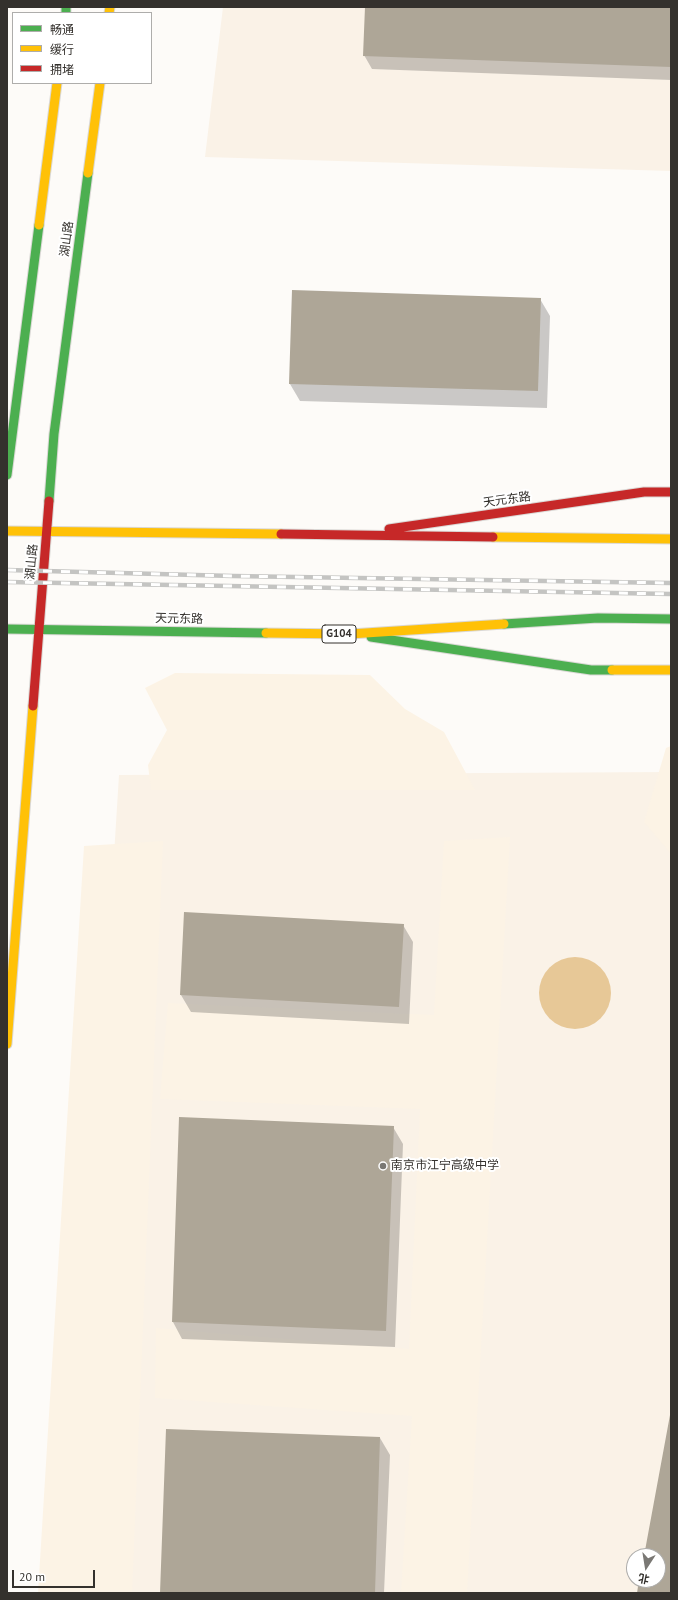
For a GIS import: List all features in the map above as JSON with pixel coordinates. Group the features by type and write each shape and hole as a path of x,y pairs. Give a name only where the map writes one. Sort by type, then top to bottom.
{"main road":[{"path":"7,475 57,84"},
{"name":"湖山路","path":"7,1044 54,434 100,84"},
{"name":"天元东路","path":"347,535 644,492 671,492"},
{"name":"天元东路","path":"7,531 671,539"},
{"name":"天元东路","path":"7,629 350,634 598,618 671,619"},
{"name":"天元东路","path":"350,634 591,670 671,670"}],"shaded area":[{"path":"223,7 671,7 671,171 205,157"},
{"path":"175,673 370,675 405,709 444,732 475,790 151,790 148,765 167,730 145,688"},
{"path":"671,746 671,854 644,822 666,748"},
{"name":"南京市江宁高级中学","path":"671,772 671,1593 68,1593 119,775"},
{"path":"510,837 467,1593 401,1593 412,1416 155,1398 156,1328 409,1349 420,1109 160,1099 168,1003 434,1015 444,841"},
{"path":"163,841 132,1593 38,1593 84,846"},
{"path":"568,957 582,957 589,959 601,967 609,979 611,993 609,1007 601,1019 589,1027 582,1029 568,1029 561,1027 549,1019 541,1007 539,1000 539,986 541,979 549,967 561,959"}],"building":[{"path":"365,7 671,7 671,67 363,56"},
{"path":"292,290 541,298 538,391 289,384"},
{"path":"184,912 404,924 399,1007 180,995"},
{"path":"179,1117 394,1126 386,1331 172,1322"},
{"path":"670,1415 671,1593 637,1593 638,1588 666,1588 666,1548 645,1548"},
{"path":"166,1429 380,1437 375,1593 160,1593"}],"railway":[{"path":"7,570 233,576 671,583"},
{"path":"7,582 671,594"}],"traffic: fast":[{"path":"66,7 66,12"},
{"path":"49,501 54,434 88,173"},
{"path":"7,475 39,225"},
{"path":"504,624 598,618 671,619"},
{"path":"7,629 266,633"},
{"path":"371,637 591,670 612,670"}],"traffic: slow":[{"path":"109,12 110,7"},
{"path":"39,225 57,84"},
{"path":"88,173 100,84"},
{"path":"7,531 281,534"},
{"path":"493,537 671,539"},
{"path":"266,633 350,634 504,624"},
{"path":"612,670 671,670"},
{"path":"7,1044 33,706"}],"traffic: jam":[{"path":"389,529 644,492 671,492"},
{"path":"33,706 49,501"},
{"path":"281,534 493,537"}],"place":[{"name":"南京市江宁高级中学","path":"383,1166"}]}
